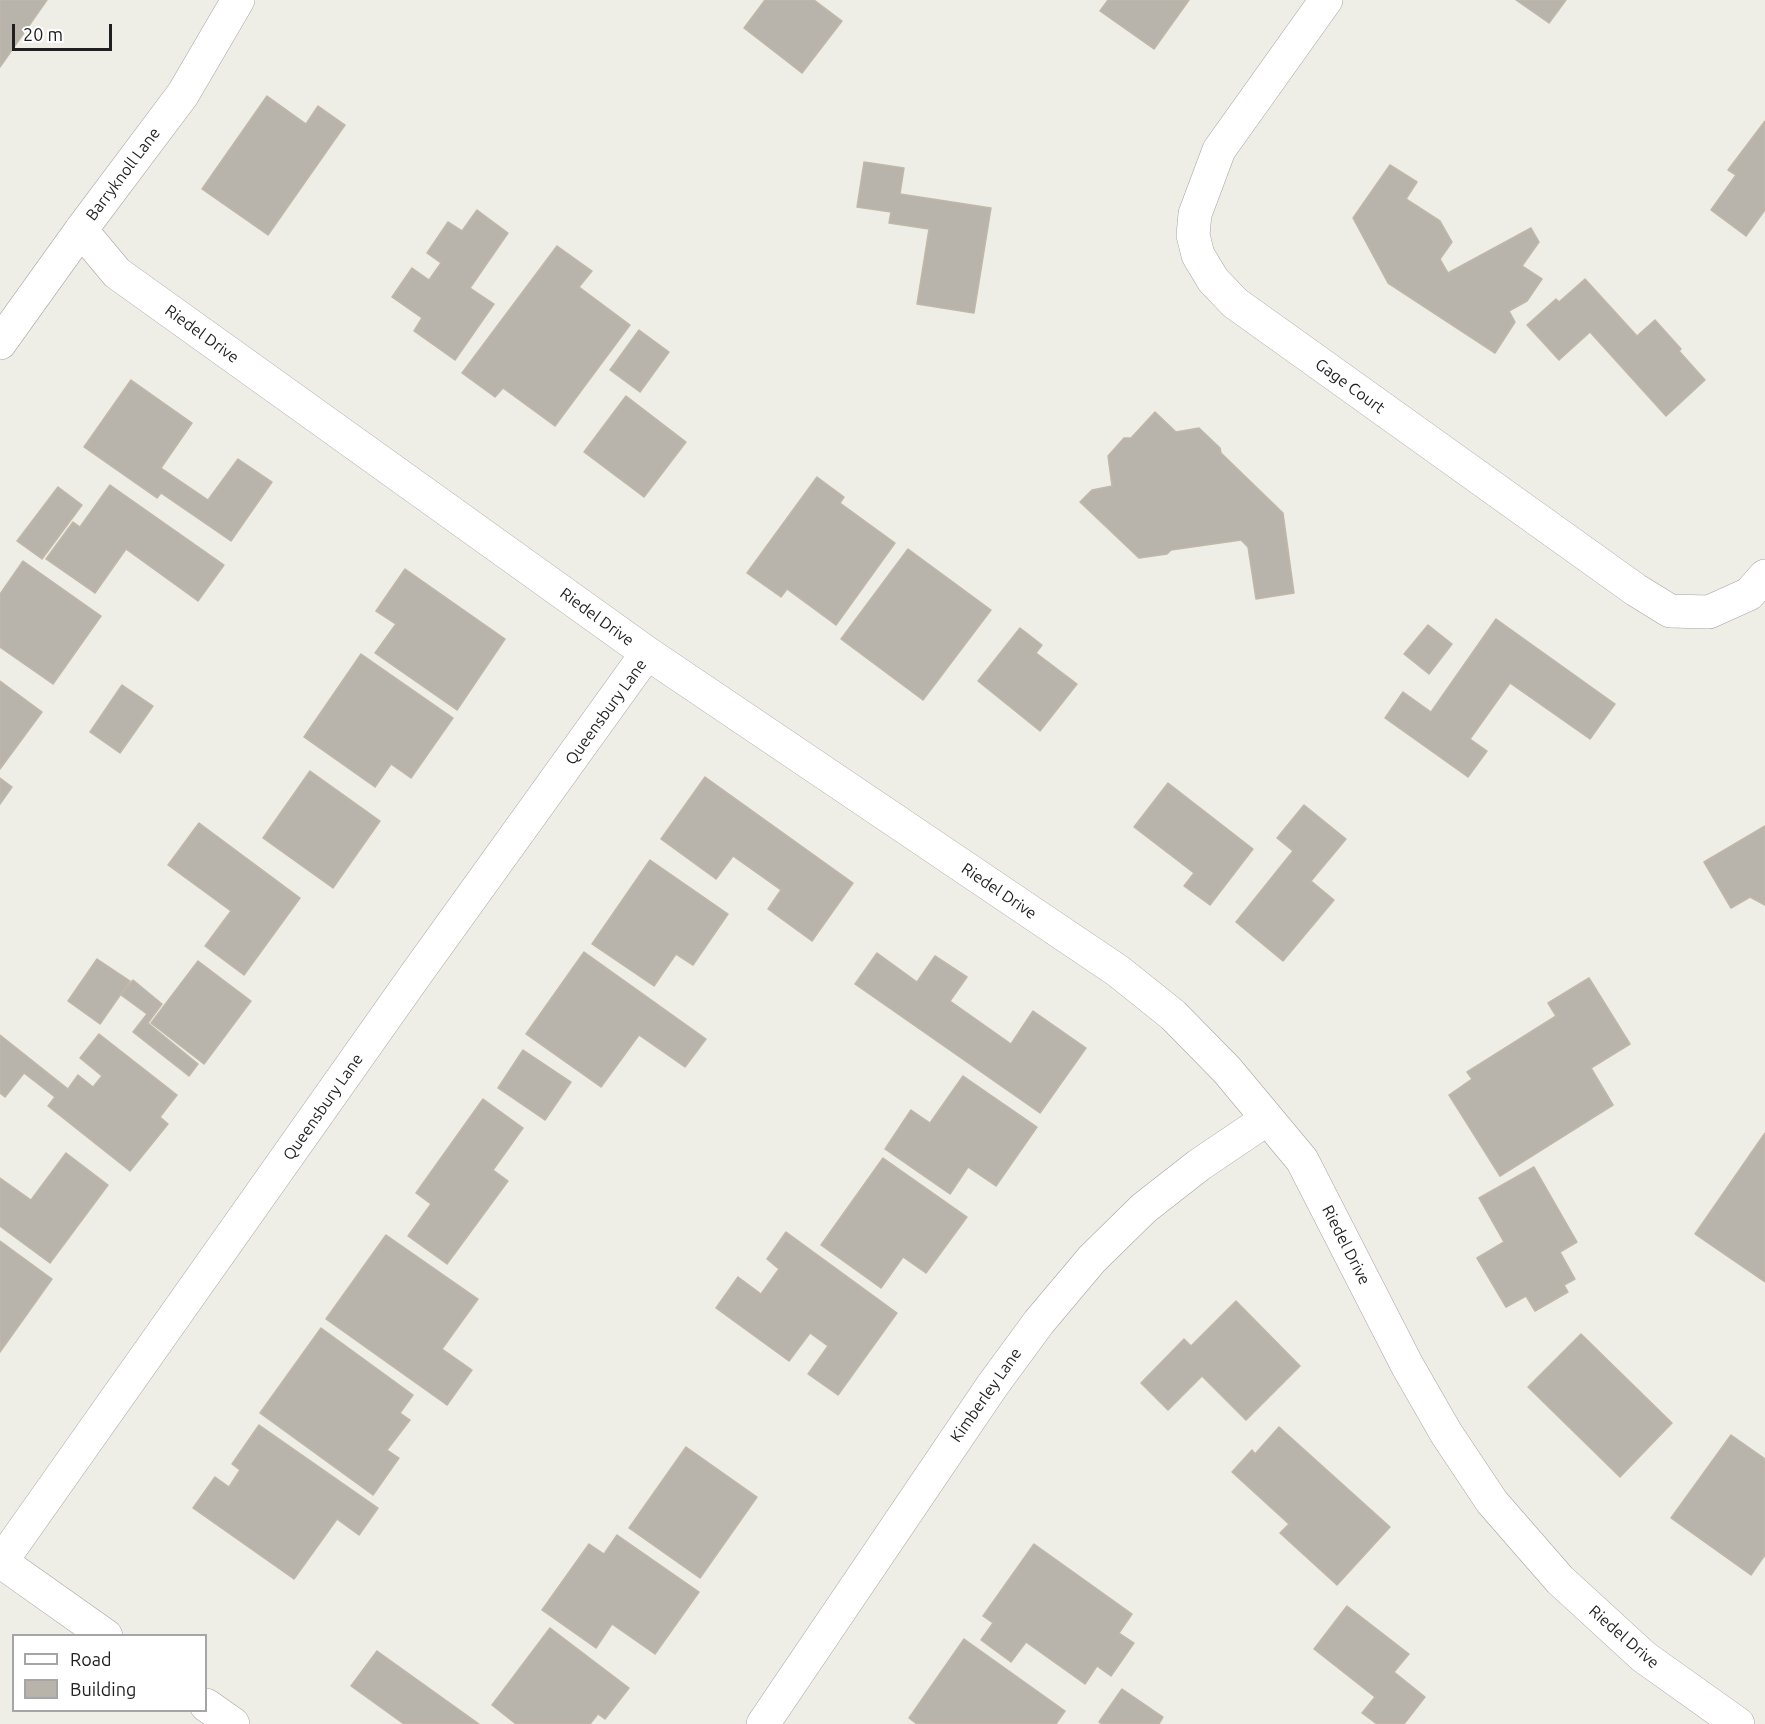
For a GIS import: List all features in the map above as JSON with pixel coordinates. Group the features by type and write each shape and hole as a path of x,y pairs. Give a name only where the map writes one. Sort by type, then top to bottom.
{"street":[{"name":"Barryknoll Lane","path":"0,343 183,94 238,0"},
{"name":"Gage Court","path":"1326,0 1219,150 1195,214 1192,235 1198,255 1213,280 1235,303 1636,590 1670,611 1709,612 1749,594 1765,576"},
{"name":"Riedel Drive","path":"81,230 117,273 647,653 1118,971 1173,1016 1227,1070 1302,1160 1407,1365 1446,1433 1492,1502 1560,1580 1644,1657 1738,1724"},
{"name":"Queensbury Lane","path":"1,1562 647,653"},
{"name":"Kimberley Lane","path":"763,1724 992,1386 1039,1322 1092,1259 1144,1208 1198,1165 1267,1119"},
{"path":"1,1562 105,1634"},
{"path":"207,1706 233,1724"}],"building":[{"path":"0,0 47,0 0,67"},
{"path":"765,0 814,0 842,21 802,73 744,28"},
{"path":"1108,0 1189,0 1154,49 1100,11"},
{"path":"1516,0 1566,0 1549,23"},
{"path":"267,96 306,124 318,106 345,125 268,235 202,189"},
{"path":"1765,121 1765,210 1746,236 1711,210 1736,175 1728,170"},
{"path":"864,162 904,168 900,194 991,208 974,313 917,304 929,229 889,223 891,212 857,207"},
{"path":"1390,165 1417,182 1406,199 1440,221 1452,242 1440,259 1448,273 1531,228 1539,242 1522,266 1542,279 1527,301 1509,311 1515,322 1495,353 1388,283 1353,218"},
{"path":"477,210 508,233 470,288 494,304 455,360 414,331 422,318 392,297 412,268 429,280 441,263 427,253 448,222 462,231"},
{"path":"557,246 592,271 579,287 630,325 555,426 503,388 495,397 462,373"},
{"path":"1585,279 1637,336 1655,320 1705,380 1666,416 1590,332 1559,360 1527,325 1556,299 1559,302"},
{"path":"639,330 669,352 640,392 610,370"},
{"path":"131,380 192,423 161,468 208,500 238,459 272,482 231,541 161,493 157,498 84,447"},
{"path":"626,396 686,442 644,497 584,452"},
{"path":"1155,412 1176,432 1199,428 1220,448 1221,453 1283,513 1294,593 1256,599 1248,547 1241,540 1171,550 1167,554 1139,558 1080,502 1092,490 1112,486 1108,456 1124,438 1131,438"},
{"path":"817,477 844,497 840,503 895,543 836,625 787,589 781,597 747,573"},
{"path":"110,485 224,565 198,601 126,549 95,593 46,559 73,522 80,527"},
{"path":"58,487 82,505 42,559 17,541"},
{"path":"908,549 991,610 923,700 841,639"},
{"path":"23,561 101,616 53,684 0,647 0,594"},
{"path":"405,569 505,639 457,710 375,653 396,624 376,611"},
{"path":"1496,619 1615,704 1590,739 1510,683 1470,739 1487,751 1468,777 1385,718 1403,692 1431,712"},
{"path":"1428,625 1452,644 1429,674 1404,654"},
{"path":"1020,628 1042,645 1036,653 1077,684 1040,731 978,681"},
{"path":"361,654 453,718 411,778 391,764 375,787 304,737"},
{"path":"0,681 42,712 0,769"},
{"path":"122,685 153,706 120,753 90,732"},
{"path":"310,771 380,821 333,888 263,838"},
{"path":"705,777 853,883 812,941 768,909 781,890 733,856 716,879 661,839"},
{"path":"0,778 12,787 0,804"},
{"path":"1168,783 1253,849 1210,905 1184,886 1194,873 1134,827"},
{"path":"1304,805 1346,839 1311,881 1334,900 1283,961 1236,922 1293,851 1277,838"},
{"path":"199,823 300,898 244,975 205,946 231,911 168,865"},
{"path":"1765,826 1765,905 1750,897 1731,908 1704,862"},
{"path":"650,860 728,914 693,965 676,954 654,986 592,944"},
{"path":"584,952 706,1039 685,1067 639,1035 601,1087 526,1034"},
{"path":"877,953 917,982 935,956 967,977 950,1001 1011,1044 1033,1011 1086,1048 1040,1113 855,984"},
{"path":"97,959 130,981 100,1024 68,1001"},
{"path":"198,961 251,1001 204,1064 151,1023"},
{"path":"1589,978 1630,1044 1591,1068 1613,1105 1500,1176 1449,1095 1472,1079 1467,1072 1556,1016 1548,1003"},
{"path":"133,980 162,1004 148,1023 198,1064 189,1076 133,1032 147,1014 121,995"},
{"path":"99,1034 177,1095 160,1117 168,1124 130,1171 48,1106 55,1097 24,1073 5,1097 0,1093 0,1035 68,1089 78,1075 93,1087 102,1076 80,1058"},
{"path":"523,1050 571,1082 545,1120 498,1088"},
{"path":"963,1076 1037,1127 996,1186 968,1167 950,1194 885,1149 911,1110 930,1123"},
{"path":"483,1099 523,1128 493,1170 508,1181 447,1264 408,1236 431,1204 416,1193"},
{"path":"1765,1133 1765,1282 1695,1234"},
{"path":"66,1153 108,1185 50,1263 0,1226 0,1178 31,1200"},
{"path":"883,1158 967,1217 926,1273 903,1257 881,1288 821,1245"},
{"path":"1534,1167 1577,1242 1560,1252 1575,1279 1564,1285 1568,1292 1535,1311 1526,1296 1506,1307 1477,1258 1504,1242 1479,1198"},
{"path":"786,1232 897,1313 838,1395 808,1374 828,1346 810,1333 789,1361 716,1308 738,1277 761,1294 779,1269 767,1259"},
{"path":"386,1235 478,1299 442,1349 472,1370 447,1405 326,1319"},
{"path":"0,1241 52,1279 0,1352"},
{"path":"1236,1301 1300,1366 1246,1420 1202,1376 1168,1410 1141,1383 1184,1339 1191,1346"},
{"path":"321,1328 413,1395 400,1413 410,1420 387,1450 399,1458 373,1495 260,1413"},
{"path":"1581,1334 1672,1423 1620,1477 1528,1387"},
{"path":"259,1425 378,1508 359,1535 337,1519 294,1579 193,1508 215,1477 229,1487 240,1470 232,1464"},
{"path":"1279,1427 1390,1527 1337,1585 1280,1533 1289,1524 1232,1472 1252,1450 1255,1454"},
{"path":"1731,1435 1765,1459 1765,1555 1751,1575 1671,1518"},
{"path":"686,1447 757,1497 700,1578 629,1528"},
{"path":"617,1535 699,1592 655,1654 612,1624 596,1648 542,1610 589,1544 604,1554"},
{"path":"1034,1544 1132,1614 1119,1633 1134,1643 1111,1676 1097,1666 1085,1684 1026,1642 1011,1662 981,1640 993,1623 983,1616"},
{"path":"1347,1606 1409,1654 1394,1672 1425,1697 1404,1724 1377,1724 1362,1713 1375,1697 1314,1649"},
{"path":"550,1628 629,1688 605,1719 598,1714 590,1724 516,1724 492,1705"},
{"path":"964,1639 1065,1711 1056,1724 917,1724 909,1718"},
{"path":"377,1651 479,1724 404,1724 351,1686"},
{"path":"1122,1689 1163,1717 1159,1724 1102,1724 1099,1722"}]}
